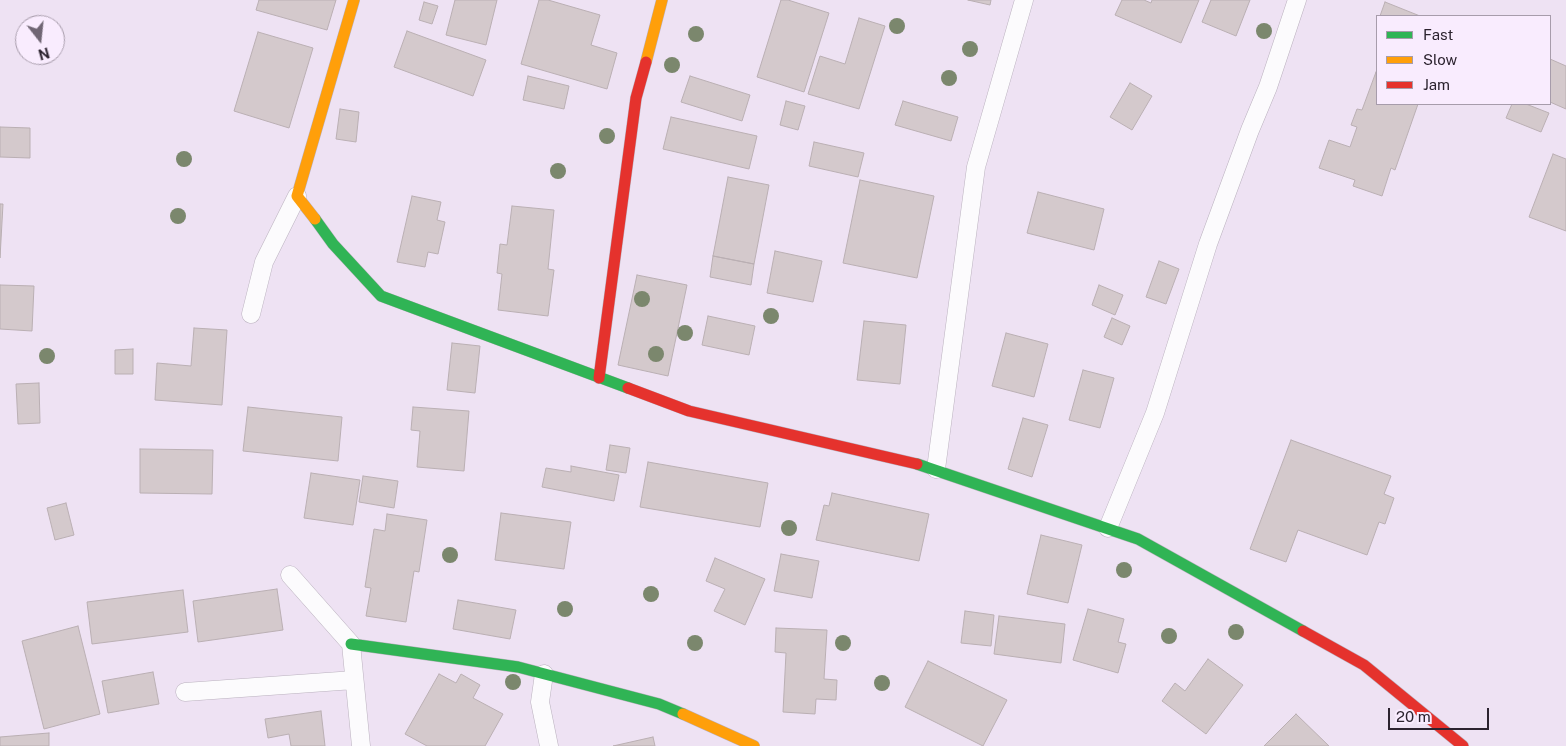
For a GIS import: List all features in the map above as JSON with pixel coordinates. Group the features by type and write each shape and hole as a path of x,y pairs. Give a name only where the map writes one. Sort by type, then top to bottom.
{"street":[{"path":"354,0 296,196 333,244 381,296 689,411 936,469 1138,539 1364,665 1463,746"},
{"path":"599,378 636,98 662,0"},
{"path":"351,644 518,667 659,704 754,746"}],"lane":[{"path":"936,469 976,167 1024,0"},
{"path":"1108,528 1155,413 1205,253 1250,130 1268,87 1297,0"},
{"path":"251,314 264,262 296,196"},
{"path":"290,575 351,644 361,746"},
{"path":"544,674 540,702 550,746"},
{"path":"185,692 354,680"}],"building":[{"path":"259,0 336,0 327,30 256,10"},
{"path":"455,0 497,0 486,45 446,35"},
{"path":"539,0 548,0 600,15 591,45 617,53 607,89 521,64"},
{"path":"781,0 788,0 829,13 804,92 757,77"},
{"path":"968,0 991,0 990,5"},
{"path":"1122,0 1144,0 1151,3 1152,0 1199,0 1181,43 1115,15"},
{"path":"1211,0 1250,0 1236,36 1202,22"},
{"path":"424,2 438,6 432,24 419,20"},
{"path":"1385,2 1418,15 1380,15"},
{"path":"859,18 885,26 859,109 808,94 820,56 845,64"},
{"path":"407,31 486,60 473,96 394,67"},
{"path":"258,32 313,48 289,128 234,111"},
{"path":"1551,59 1566,66 1566,109 1551,102"},
{"path":"1376,72 1376,105 1418,105 1395,170 1391,168 1382,196 1353,186 1355,180 1319,168 1329,140 1350,147 1357,127 1351,125 1357,109 1362,110"},
{"path":"528,76 569,86 564,109 523,100"},
{"path":"690,76 750,95 742,121 681,102"},
{"path":"1130,83 1152,96 1132,130 1110,117"},
{"path":"786,101 805,106 798,130 780,125"},
{"path":"903,101 958,117 951,141 895,125"},
{"path":"1512,105 1529,105 1549,113 1541,132 1506,118"},
{"path":"340,109 359,112 356,142 336,139"},
{"path":"671,117 757,136 749,169 663,149"},
{"path":"0,127 30,128 30,158 0,157"},
{"path":"814,142 864,153 858,177 809,166"},
{"path":"1553,154 1566,159 1566,231 1529,217"},
{"path":"728,177 769,185 754,264 713,256"},
{"path":"860,180 934,196 917,278 843,263"},
{"path":"1038,192 1104,209 1094,250 1027,233"},
{"path":"412,196 441,202 437,220 445,222 438,254 428,252 425,267 397,262"},
{"path":"0,204 3,204 0,258"},
{"path":"512,206 554,210 548,269 554,270 548,316 498,310 502,274 497,273 500,244 507,245"},
{"path":"775,251 822,261 813,302 767,293"},
{"path":"713,256 754,264 751,285 710,277"},
{"path":"1159,261 1179,269 1166,304 1146,297"},
{"path":"637,275 687,285 668,376 618,365"},
{"path":"0,285 34,286 32,331 0,329"},
{"path":"1099,285 1123,295 1115,315 1092,305"},
{"path":"708,316 755,326 749,355 702,345"},
{"path":"1112,318 1130,326 1122,345 1104,337"},
{"path":"864,321 906,325 900,384 857,380"},
{"path":"194,328 227,330 222,405 155,400 157,363 191,366"},
{"path":"1006,333 1048,344 1034,397 992,386"},
{"path":"452,343 480,346 475,393 447,390"},
{"path":"133,349 133,374 115,374 115,350"},
{"path":"1083,370 1114,378 1100,428 1069,420"},
{"path":"39,383 40,423 18,424 16,384"},
{"path":"248,407 342,417 338,461 243,451"},
{"path":"413,407 469,411 464,471 417,467 420,431 411,430"},
{"path":"1023,418 1048,425 1032,477 1008,469"},
{"path":"1291,440 1391,476 1384,494 1394,498 1385,524 1379,522 1367,555 1298,530 1286,562 1250,549"},
{"path":"610,445 630,448 626,473 606,470"},
{"path":"140,449 213,450 212,494 140,493"},
{"path":"648,462 768,483 760,527 640,507"},
{"path":"571,466 619,475 614,501 542,487 546,468 571,472"},
{"path":"311,473 360,480 353,525 304,518"},
{"path":"363,476 398,481 394,508 359,502"},
{"path":"832,493 929,514 919,561 816,540 824,505 829,506"},
{"path":"66,503 74,535 55,540 47,508"},
{"path":"501,513 571,522 564,569 495,560"},
{"path":"387,514 427,520 419,572 414,571 406,622 366,616 371,588 365,587 374,529 385,531"},
{"path":"1041,535 1082,545 1068,603 1027,594"},
{"path":"781,554 819,561 812,598 774,591"},
{"path":"715,558 765,579 745,625 714,611 725,589 706,581"},
{"path":"277,589 283,630 198,642 193,601"},
{"path":"183,590 188,632 92,644 87,602"},
{"path":"458,600 516,610 510,639 453,629"},
{"path":"1088,609 1124,619 1118,642 1126,644 1118,673 1073,660"},
{"path":"965,611 994,615 991,646 961,643"},
{"path":"999,616 1065,624 1061,663 994,654"},
{"path":"78,626 100,714 44,729 22,641"},
{"path":"776,628 827,630 824,679 837,680 836,700 816,699 815,714 783,712 786,653 775,652"},
{"path":"1208,659 1243,685 1206,734 1162,701 1175,683 1185,691"},
{"path":"928,661 1007,700 983,746 905,707"},
{"path":"153,672 159,704 108,713 102,681"},
{"path":"439,674 456,683 461,674 480,685 473,698 503,714 485,746 427,746 405,734"},
{"path":"321,711 325,746 291,746 289,734 268,738 265,719"},
{"path":"1296,714 1329,746 1264,746"},
{"path":"49,733 49,746 0,746 0,737"},
{"path":"653,737 655,746 613,746"}],"traffic: fast":[{"path":"315,219 333,244 381,296 628,388"},
{"path":"917,464 1138,539 1303,631"},
{"path":"351,644 518,667 659,704 683,714"}],"traffic: slow":[{"path":"315,219 297,196 354,0"},
{"path":"646,62 662,0"},
{"path":"683,714 754,746"}],"traffic: jam":[{"path":"599,378 636,98 646,62"},
{"path":"628,388 689,411 917,464"},
{"path":"1303,631 1364,665 1463,746"}]}
